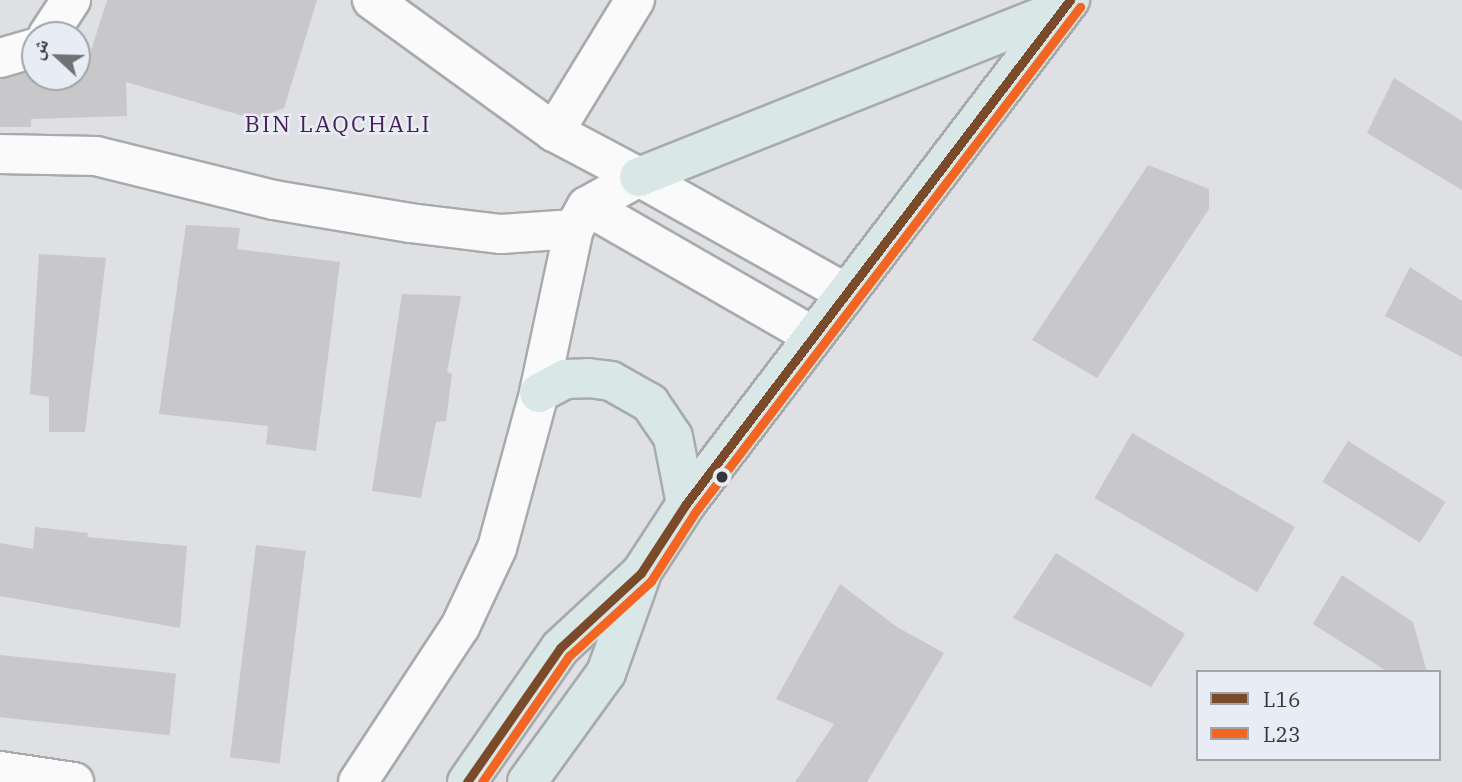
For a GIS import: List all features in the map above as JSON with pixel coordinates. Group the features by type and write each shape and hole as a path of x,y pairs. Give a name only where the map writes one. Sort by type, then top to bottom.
{"main road":[{"path":"639,177 1066,5"},
{"path":"527,782 606,673 641,573 686,504 844,292 1066,5"},
{"path":"539,393 565,379 588,378 611,381 650,403 673,437 686,504"},
{"path":"467,782 560,648 641,573"}],"street":[{"path":"57,21 71,0"},
{"path":"372,0 554,132 844,292"},
{"path":"554,132 635,0"},
{"path":"0,58 21,52"},
{"path":"0,153 96,156 274,200 410,223 501,234 581,217 639,177"},
{"path":"581,217 813,337"},
{"path":"358,782 460,627 497,548 539,393 581,217"},
{"path":"0,771 75,782"}],"building":[{"path":"107,0 317,0 284,108 254,119 126,82 127,116 31,119 31,127 0,127 0,79 21,74 21,91 91,91 91,51"},
{"path":"1394,78 1462,121 1462,190 1367,133"},
{"path":"1148,165 1209,189 1209,209 1097,378 1032,340"},
{"path":"186,225 240,228 237,249 340,262 316,451 266,444 268,426 159,414"},
{"path":"39,254 106,258 85,432 49,432 49,397 30,394"},
{"path":"1410,267 1462,301 1462,357 1385,316"},
{"path":"402,294 461,296 447,372 452,374 446,421 436,422 421,498 372,491"},
{"path":"1132,433 1295,527 1257,592 1094,498"},
{"path":"1348,441 1446,502 1420,543 1323,482"},
{"path":"35,527 88,533 87,537 187,546 180,628 0,596 0,543 33,549"},
{"path":"256,545 306,551 280,763 230,757"},
{"path":"1056,553 1185,634 1151,687 1013,618"},
{"path":"1342,575 1413,622 1426,670 1385,670 1313,624"},
{"path":"840,584 897,627 944,653 867,782 795,782 834,724 776,699"},
{"path":"0,655 176,674 170,735 0,717"}],"transit line":[{"name":"L16","path":"467,782 560,648 641,573 686,504 1070,0"},
{"name":"L23","path":"482,782 569,656 651,581 696,511 1080,7"}],"district":[{"name":"BIN LAQCHALI","path":"338,123"}]}
